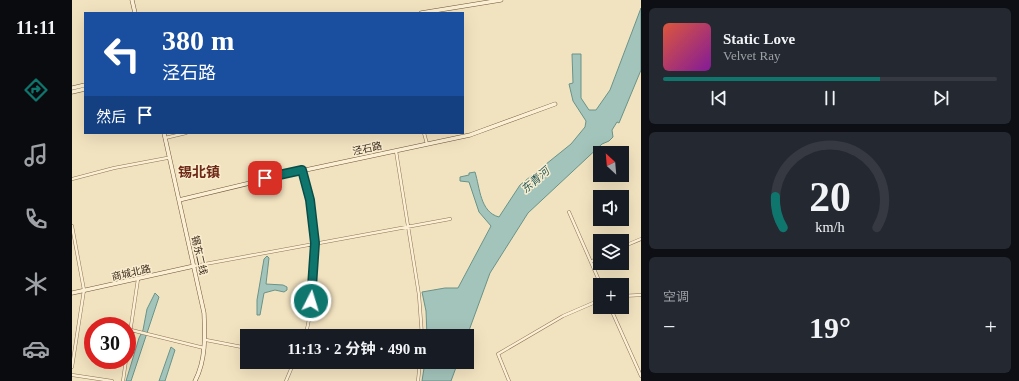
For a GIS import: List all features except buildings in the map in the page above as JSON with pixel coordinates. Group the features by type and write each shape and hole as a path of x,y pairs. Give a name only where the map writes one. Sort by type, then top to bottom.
{"street":[{"path":"132,0 136,12"},
{"path":"429,12 501,0"},
{"path":"72,88 84,85"},
{"path":"72,92 84,89"},
{"name":"泾石路","path":"179,200 302,170 470,135 555,104"},
{"name":"锡东二线","path":"164,134 204,313 206,340 205,348 195,381"},
{"path":"165,138 182,134"},
{"path":"424,134 427,144"},
{"path":"396,150 419,295 421,329"},
{"path":"72,179 114,168 167,158"},
{"path":"302,170 310,200 315,243 310,317 307,329"},
{"path":"569,212 598,278"},
{"path":"194,266 450,219"},
{"path":"72,226 84,290 72,366"},
{"path":"629,244 641,239"},
{"name":"商城北路","path":"72,293 194,266"},
{"path":"132,317 138,278"},
{"path":"629,296 641,295"},
{"path":"509,381 498,354 562,316 593,303"},
{"path":"613,314 641,376"},
{"path":"136,331 205,348"},
{"path":"206,340 240,347"},
{"path":"123,381 125,369"},
{"path":"286,381 290,369"},
{"path":"418,381 419,369"},
{"path":"72,375 112,381"}],"water":[{"name":"东青河","path":"641,8 641,70 619,123 617,122 612,130 613,137 600,146 593,146 593,152 528,213 490,273 470,329 427,329 426,311 422,292 445,288 458,288 491,226 479,212 469,182 460,181 460,177 475,172 484,205 493,214 499,217 520,185 571,144 585,127 586,121 573,101 569,84 573,83 572,54 581,54 581,98 589,110 596,110 610,90"},
{"path":"267,256 269,258 266,284 283,285 287,287 287,290 284,292 275,290 264,293 260,315 257,315 257,300 264,259"},
{"path":"155,293 159,297 136,366 136,348 143,330 147,309"},
{"path":"171,347 175,350 165,381 159,381"},
{"path":"130,369 135,369 131,381 126,381"},
{"path":"424,369 455,369 451,381 422,381"}],"district":[{"name":"锡北镇","path":"199,172"}],"route":[{"path":"265,178 302,170 310,200 315,243 311,301"}]}
